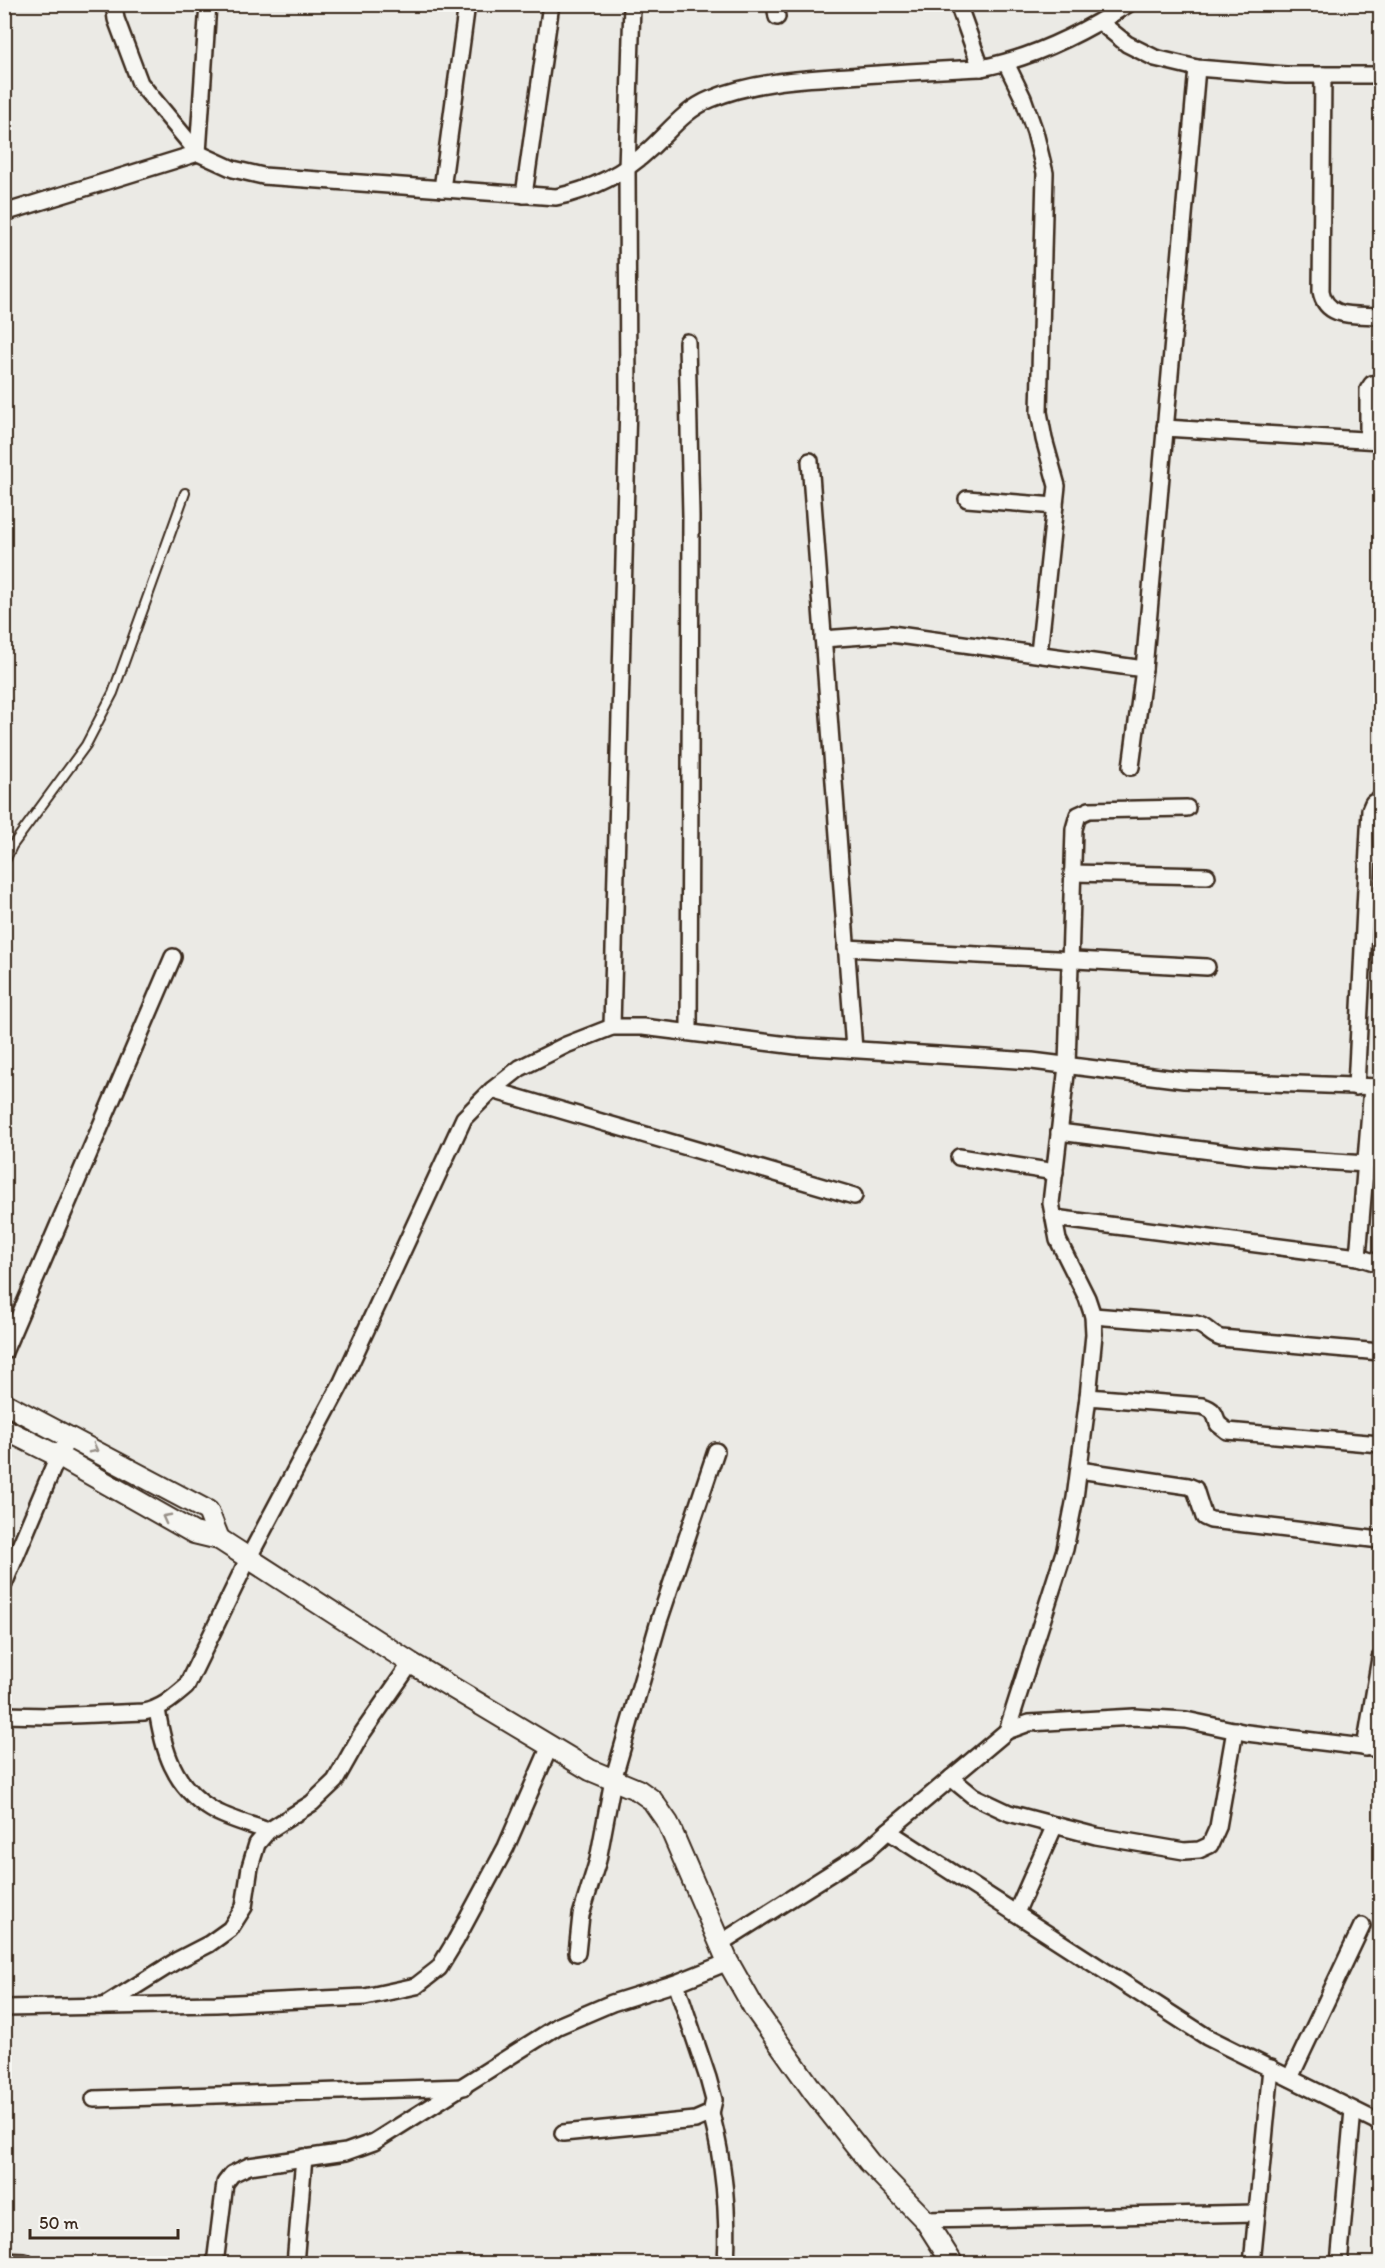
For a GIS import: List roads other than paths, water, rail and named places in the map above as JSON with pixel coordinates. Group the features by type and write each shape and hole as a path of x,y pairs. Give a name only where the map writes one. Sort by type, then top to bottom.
{"street":[{"path":"114,4 116,19 140,83 198,153 233,169 263,176 556,196 577,192 627,169 650,150 686,113 710,99 751,87 792,80 981,68 1006,63 1043,49 1100,22 1128,4"},
{"path":"198,153 208,4"},
{"path":"442,189 467,4"},
{"path":"524,195 551,4"},
{"path":"612,1028 628,404 627,169 632,4"},
{"path":"958,4 981,68"},
{"path":"1100,22 1127,44 1155,58 1197,68 1286,75 1380,75"},
{"path":"1006,63 1023,98 1035,132 1045,173 1040,412 1044,439 1057,486 1039,653"},
{"path":"1131,767 1144,669 1197,68"},
{"path":"1323,75 1321,291 1323,302 1337,312 1380,316"},
{"path":"4,213 198,153"},
{"path":"687,342 691,516 689,1032"},
{"path":"1165,428 1374,440 1368,390 1372,384 1380,382"},
{"path":"810,461 846,948 849,1049"},
{"path":"967,499 1055,506"},
{"path":"823,639 891,634 1144,669"},
{"path":"1356,1087 1370,810 1373,803 1380,799"},
{"path":"1007,1731 1065,1550 1079,1470 1094,1334 1093,1316 1087,1298 1058,1240 1052,1203 1067,1066 1074,829 1078,816 1089,810 1187,808"},
{"path":"1072,873 1207,876"},
{"path":"846,948 1206,967"},
{"path":"4,1352 173,957"},
{"path":"4,1715 49,1716 144,1712 158,1709 186,1687 249,1557 342,1382 464,1118 492,1090 520,1068 566,1045 612,1028 643,1027 796,1046 1032,1061 1184,1080 1376,1087 1366,1164 1358,1257"},
{"path":"492,1090 854,1196"},
{"path":"1059,1132 1259,1157 1366,1164"},
{"path":"959,1157 1055,1172"},
{"path":"1054,1218 1358,1257 1380,1264"},
{"path":"1093,1316 1204,1325 1214,1336 1221,1338 1380,1352"},
{"path":"1088,1397 1210,1408 1215,1413 1218,1424 1227,1431 1380,1444"},
{"path":"4,1402 208,1511 219,1539"},
{"path":"4,1429 58,1456 194,1533 219,1539 411,1663 590,1770 638,1790 652,1800 668,1822 719,1944 754,2008 813,2091 869,2162 925,2220 953,2264"},
{"path":"4,1584 58,1456 70,1437"},
{"path":"577,1953 581,1915 598,1860 613,1780 659,1621 716,1451"},
{"path":"1079,1470 1188,1486 1195,1489 1204,1517 1211,1520 1380,1540"},
{"path":"719,1944 866,1851 1007,1731 1029,1723 1134,1717 1186,1720 1235,1730 1373,1749 1380,1658"},
{"path":"103,2007 230,1929 244,1907 250,1867 257,1844 268,1830 312,1803 335,1781 361,1735 411,1663"},
{"path":"158,1709 162,1740 178,1779 194,1796 211,1809 268,1830"},
{"path":"951,1778 973,1796 1009,1813 1096,1836 1184,1851 1198,1850 1210,1845 1218,1827 1235,1730"},
{"path":"4,2008 103,2007 365,1997 416,1986 439,1968 456,1940 506,1847 550,1746"},
{"path":"1016,1913 1055,1825"},
{"path":"888,1831 1207,2037 1380,2123"},
{"path":"1290,2078 1362,1926"},
{"path":"215,2264 225,2183 232,2174 249,2166 346,2152 374,2142 558,2026 612,2003 676,1983 728,1962"},
{"path":"676,1983 714,2100 711,2113 720,2145 726,2184 726,2264"},
{"path":"1251,2264 1271,2068"},
{"path":"94,2099 464,2087"},
{"path":"1339,2264 1353,2110"},
{"path":"563,2133 695,2120 711,2113"},
{"path":"295,2264 304,2157"},
{"path":"925,2220 1257,2213"},
{"path":"4,2261 25,2262"}],"lane":[{"path":"4,863 12,846 86,745 113,693 185,493"}]}
